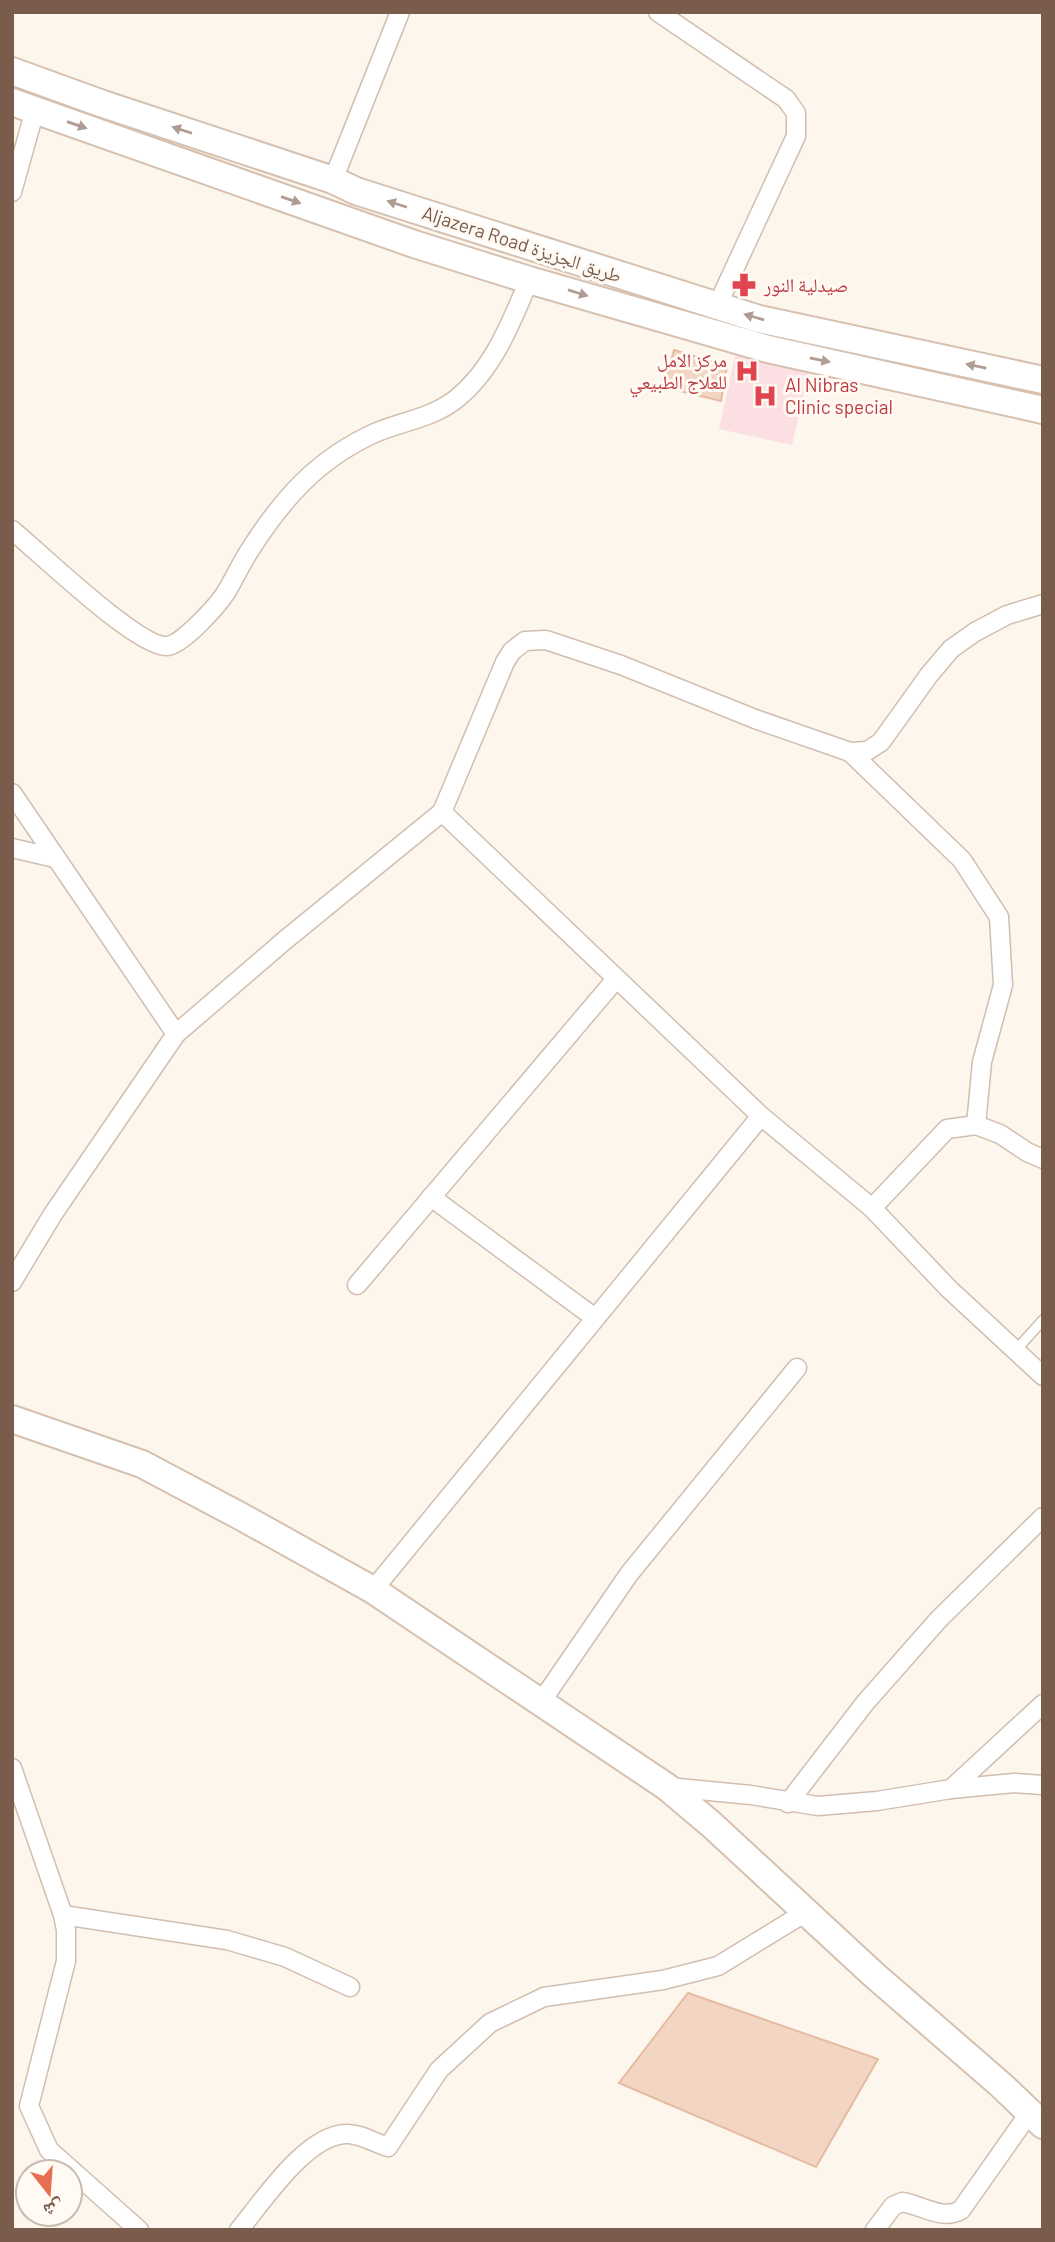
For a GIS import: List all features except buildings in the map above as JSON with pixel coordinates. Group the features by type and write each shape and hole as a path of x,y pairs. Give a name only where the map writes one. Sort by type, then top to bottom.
{"main road":[{"name":"Aljazera Road طريق الجزيزة","path":"12,71 333,180 356,191 758,319 1043,380"},
{"name":"Aljazera Road طريق الجزيزة","path":"24,106 414,244 528,280 768,349 1043,410"},
{"path":"12,1419 142,1464 373,1590 667,1787 1036,2119"}],"street":[{"path":"333,180 400,12"},
{"path":"658,12 786,99 796,113 796,136 717,306"},
{"path":"12,192 24,106"},
{"path":"12,530 131,631 154,644 169,646 176,643 184,639 224,596 271,517 316,468 377,432 427,417 455,400 476,379 506,336 528,280"},
{"path":"12,1282 53,1214 176,1034 284,941 442,812 505,662 512,651 525,641 546,640 621,665 755,719 850,752 867,751 881,742 951,649 1007,615 1043,604"},
{"path":"850,752 962,860 999,916 1003,985 982,1062 976,1125"},
{"path":"12,793 176,1034"},
{"path":"442,812 761,1116 872,1208 949,1289 1043,1376"},
{"path":"12,848 55,858"},
{"path":"357,1284 616,979"},
{"path":"373,1590 761,1116"},
{"path":"872,1208 947,1129 976,1125 1000,1134 1043,1159"},
{"path":"431,1196 594,1318"},
{"path":"541,1702 629,1574 797,1368"},
{"path":"788,1803 874,1692 939,1619 1043,1517"},
{"path":"950,1789 1043,1704"},
{"path":"12,1768 66,1930 66,1961 29,2106 49,2150 139,2230"},
{"path":"667,1787 751,1795 818,1807 950,1789 1014,1783 1043,1784"},
{"path":"239,2230 282,2178 317,2142 350,2133 387,2147 439,2070 490,2023 544,1997 663,1980 718,1966 806,1912"},
{"path":"63,1915 227,1940 285,1957 350,1987"},
{"path":"875,2230 893,2206 902,2202 942,2215 953,2215 961,2210 1036,2119"}],"lane":[{"path":"1016,1350 1043,1320"}],"shaded area":[{"name":"Al Nibras Clinic special","path":"737,347 811,363 792,445 719,429"}],"place":[{"name":"صيدلية النور","path":"744,285"},
{"name":"مركز الامل للعلاج الطبيعي","path":"747,371"},
{"name":"Al Nibras Clinic special","path":"765,396"}]}
